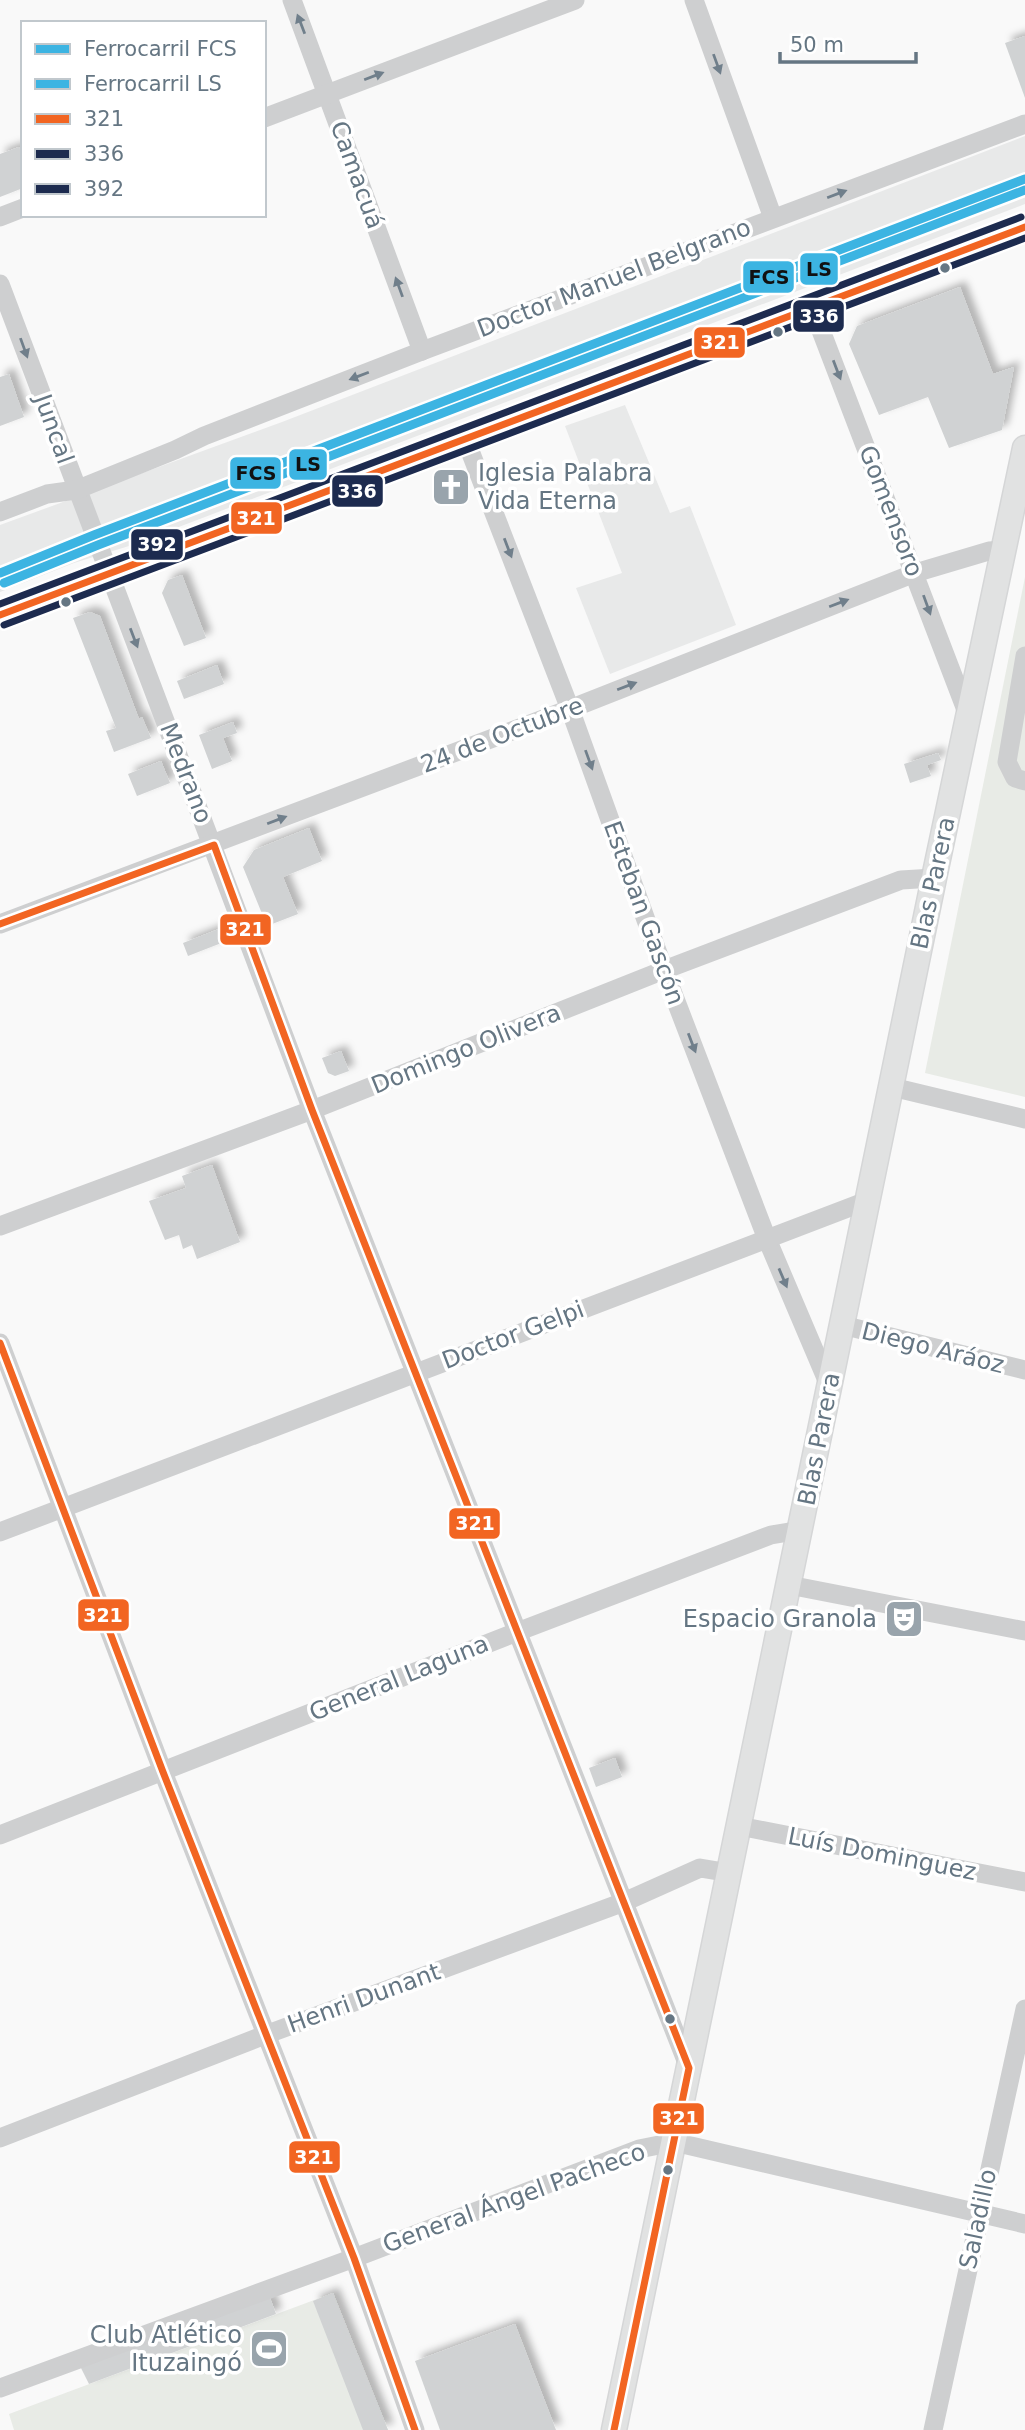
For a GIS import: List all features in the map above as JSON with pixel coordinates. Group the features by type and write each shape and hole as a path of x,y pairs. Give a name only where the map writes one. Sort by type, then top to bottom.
{"main road":[{"path":"0,615 1025,227"},
{"name":"Blas Parera","path":"614,2430 1025,448"}],"street":[{"name":"Camacuá","path":"292,0 422,351"},
{"path":"266,117 575,0"},
{"path":"694,0 773,218"},
{"name":"Doctor Manuel Belgrano","path":"0,512 176,450 204,436 422,351 1025,124"},
{"path":"0,217 21,209"},
{"name":"Juncal","path":"0,284 110,574"},
{"name":"Gomensoro","path":"812,307 968,715"},
{"name":"Esteban Gascón","path":"465,439 570,709 664,970 767,1239 829,1385"},
{"name":"24 de Octubre","path":"0,924 570,709 915,573 989,551 1004,550"},
{"name":"Medrano","path":"110,574 313,1110 689,2068"},
{"path":"1025,656 1007,762 1015,778 1025,781"},
{"name":"Domingo Olivera","path":"0,1226 313,1110 664,970 901,880 934,878"},
{"path":"892,1087 1025,1119"},
{"name":"Doctor Gelpi","path":"0,1532 869,1200"},
{"name":"Diego Aráoz","path":"842,1325 1025,1370"},
{"path":"0,1343 163,1772 354,2258 415,2430"},
{"name":"General Laguna","path":"0,1835 771,1535 801,1530"},
{"path":"789,1585 1025,1631"},
{"name":"Luís Dominguez","path":"739,1826 1025,1882"},
{"name":"Henri Dunant","path":"0,2138 265,2035 624,1902 700,1868 730,1873"},
{"name":"Saladillo","path":"933,2430 1025,2009"},
{"path":"674,2142 1025,2224"},
{"name":"General Ángel Pacheco","path":"0,2388 639,2150 674,2142"}],"shaded area":[{"path":"1025,136 1025,204 129,546 74,563 0,592 0,525 282,422"},
{"path":"625,405 670,513 690,506 736,625 610,674 576,588 622,573 565,426"},
{"path":"1025,577 1025,1097 925,1073"},
{"name":"Club Atlético Ituzaingó","path":"333,2293 388,2430 14,2430 9,2414"}],"building":[{"path":"1025,36 1025,98 1005,43"},
{"path":"19,147 21,153 21,189 0,197 0,154"},
{"path":"960,287 993,374 1014,367 1002,430 949,448 928,397 879,415 849,344 857,326"},
{"path":"9,374 24,417 0,426 0,377"},
{"path":"182,575 206,638 184,646 162,593 168,580"},
{"path":"90,612 100,616 139,719 142,717 151,738 114,752 106,731 116,728 73,618"},
{"path":"217,665 224,684 184,699 177,681"},
{"path":"233,722 237,733 223,738 232,761 212,769 199,735"},
{"path":"938,753 941,760 927,765 931,776 910,783 904,764"},
{"path":"161,761 170,783 137,796 128,774"},
{"path":"309,828 322,861 283,877 298,914 267,926 243,867 254,850"},
{"path":"224,927 229,940 188,956 183,943"},
{"path":"341,1051 349,1071 335,1076 328,1073 322,1058"},
{"path":"212,1165 240,1242 197,1259 192,1245 183,1249 179,1235 165,1240 149,1201 186,1188 182,1176"},
{"path":"615,1758 622,1777 596,1787 589,1768"},
{"path":"333,2293 388,2430 363,2430 313,2301"},
{"path":"270,2298 276,2314 89,2384 80,2366"},
{"path":"515,2324 556,2430 440,2430 415,2361"}],"rail line":[{"name":"FCS","path":"0,573 1025,179"},
{"name":"LS","path":"4,583 1025,190"}],"transit line":[{"name":"392","path":"0,604 1021,217"},
{"name":"321","path":"0,615 1025,227"},
{"name":"336","path":"4,625 1025,238"},
{"name":"321","path":"0,924 214,845 312,1110 689,2068 614,2430"},
{"name":"321","path":"0,1343 163,1772 354,2258 415,2430"}],"place":[{"name":"Iglesia Palabra Vida Eterna","path":"451,487"},
{"name":"Espacio Granola","path":"904,1619"},
{"name":"Club Atlético Ituzaingó","path":"269,2349"}]}
